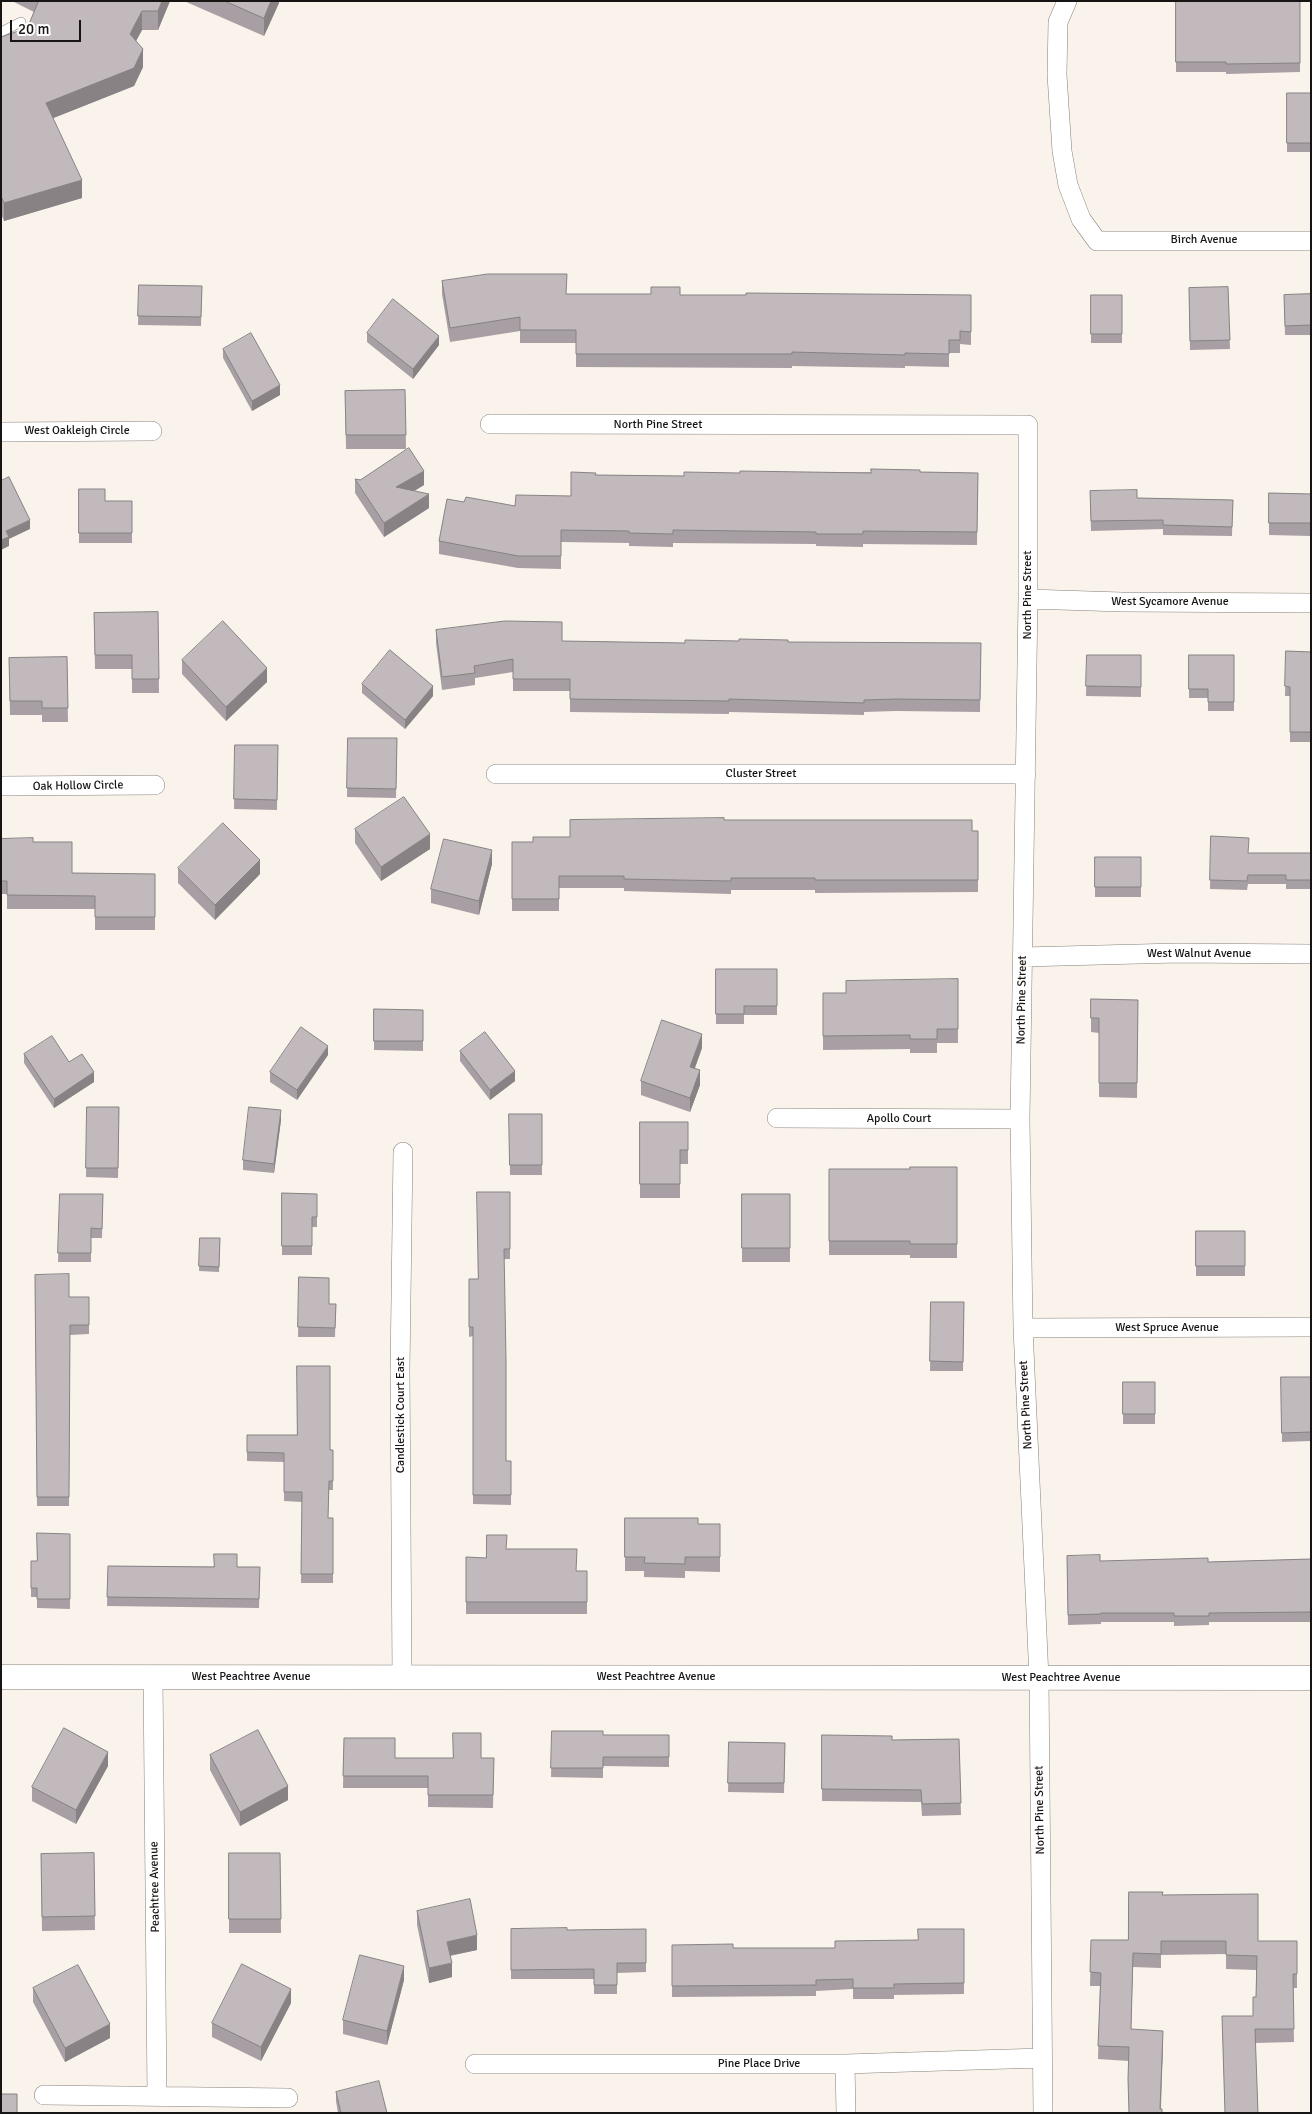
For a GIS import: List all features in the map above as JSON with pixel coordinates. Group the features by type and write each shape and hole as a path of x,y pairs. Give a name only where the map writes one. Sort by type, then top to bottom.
{"street":[{"name":"Birch Avenue","path":"1067,1 1058,22 1057,75 1062,152 1068,185 1081,219 1097,241 1311,241"},
{"name":"North Pine Street","path":"490,424 1028,426 1026,774 1020,1119 1023,1328 1039,1678 1043,2113"},
{"name":"West Oakleigh Circle","path":"1,432 152,431"},
{"name":"West Sycamore Avenue","path":"1028,599 1122,602 1311,603"},
{"name":"Cluster Street","path":"496,774 1026,774"},
{"name":"Oak Hollow Circle","path":"1,786 155,785"},
{"name":"West Walnut Avenue","path":"1023,957 1177,953 1311,954"},
{"name":"Apollo Court","path":"777,1118 1020,1119"},
{"name":"Candlestick Court East","path":"402,1677 400,1361 403,1152"},
{"name":"West Spruce Avenue","path":"1023,1328 1311,1327"},
{"name":"West Peachtree Avenue","path":"1,1677 1311,1678"},
{"name":"Peachtree Avenue","path":"153,1677 157,2096"},
{"name":"Pine Place Drive","path":"475,2064 845,2064 1042,2058"},
{"path":"845,2064 846,2113"},
{"path":"44,2095 288,2098"}],"lane":[{"path":"1,32 21,22"}],"building":[{"path":"39,1 162,1 158,11 142,11 130,34 143,49 134,68 46,103 82,180 4,203 1,196 1,37 27,28"},
{"path":"225,1 271,1 264,18"},
{"path":"1176,1 1300,1 1300,63 1226,64 1226,62 1176,62"},
{"path":"1287,93 1311,93 1311,143 1287,143"},
{"path":"488,274 567,274 566,294 651,294 651,287 680,287 680,295 746,295 746,293 971,295 971,332 960,331 960,340 949,340 949,354 905,353 905,355 792,352 792,354 576,354 576,330 520,330 520,317 450,328 442,281"},
{"path":"139,285 202,286 201,317 138,316"},
{"path":"1228,287 1230,340 1190,341 1189,288"},
{"path":"1311,294 1311,325 1285,326 1284,295"},
{"path":"1091,295 1122,295 1122,334 1091,334"},
{"path":"393,299 439,336 413,369 367,333"},
{"path":"251,333 280,385 252,401 223,349"},
{"path":"405,390 406,435 346,435 345,391"},
{"path":"409,448 424,471 396,487 429,494 384,523 355,479 360,480"},
{"path":"871,469 978,473 977,532 863,531 863,534 816,534 816,532 673,530 673,534 561,530 561,556 518,556 439,541 447,499 464,502 466,497 515,506 516,495 571,496 571,472 596,473 595,475 684,476 684,472 740,473 740,471 871,473"},
{"path":"9,477 30,520 6,531 9,537 1,540 1,481"},
{"path":"79,489 105,489 105,501 132,501 132,533 79,533"},
{"path":"1137,490 1137,498 1233,500 1232,527 1163,525 1163,520 1091,521 1090,491"},
{"path":"1269,493 1311,494 1311,523 1269,523"},
{"path":"158,612 159,679 132,679 132,655 95,655 94,613"},
{"path":"223,621 267,668 226,707 182,660"},
{"path":"505,621 562,622 562,641 685,643 685,640 739,641 739,639 788,640 788,642 981,643 980,700 896,699 864,700 864,703 729,699 729,701 570,699 570,679 513,679 513,659 474,666 475,673 442,677 436,630"},
{"path":"390,650 433,686 405,720 362,684"},
{"path":"1286,651 1311,652 1311,732 1290,732 1290,687 1285,686"},
{"path":"1087,655 1141,655 1141,687 1086,686"},
{"path":"1189,655 1234,655 1234,702 1208,702 1208,689 1189,689"},
{"path":"67,657 68,708 42,708 42,701 10,701 9,658"},
{"path":"348,738 397,738 396,789 347,788"},
{"path":"235,745 278,745 277,800 234,799"},
{"path":"404,797 430,834 381,867 355,829"},
{"path":"724,818 724,820 972,820 972,831 978,831 978,880 731,878 731,881 624,879 624,876 559,876 559,899 512,899 512,842 533,842 533,837 570,837 570,820"},
{"path":"223,823 260,860 215,905 178,868"},
{"path":"1211,836 1249,838 1248,853 1311,853 1311,880 1286,880 1286,875 1248,875 1247,881 1210,880"},
{"path":"33,838 33,842 72,842 72,873 155,874 155,917 95,917 95,896 7,895 7,881 1,881 1,839"},
{"path":"444,839 492,850 479,901 431,889"},
{"path":"1095,857 1141,857 1141,887 1095,887"},
{"path":"716,969 777,969 777,1006 744,1006 744,1014 716,1014"},
{"path":"958,979 958,1029 937,1029 937,1039 910,1039 910,1035 823,1036 823,993 846,993 846,981"},
{"path":"1091,999 1138,1000 1137,1083 1099,1083 1099,1018 1091,1018"},
{"path":"374,1009 423,1010 423,1041 374,1041"},
{"path":"662,1020 702,1034 690,1067 700,1070 690,1098 641,1081"},
{"path":"301,1027 328,1046 297,1090 270,1072"},
{"path":"485,1032 515,1071 490,1090 460,1051"},
{"path":"52,1036 69,1062 82,1054 94,1072 54,1099 24,1054"},
{"path":"87,1107 119,1107 118,1168 86,1168"},
{"path":"249,1107 281,1110 274,1164 243,1160"},
{"path":"509,1114 542,1114 542,1165 510,1165"},
{"path":"640,1122 688,1122 688,1150 680,1150 680,1184 640,1184"},
{"path":"910,1167 957,1167 957,1244 910,1244 910,1241 829,1241 829,1169 910,1169"},
{"path":"477,1192 510,1192 510,1249 504,1249 506,1461 511,1461 511,1495 473,1495 473,1327 469,1327 469,1279 478,1279"},
{"path":"282,1193 317,1194 317,1217 312,1217 312,1246 282,1246"},
{"path":"60,1194 103,1194 102,1229 91,1228 91,1253 58,1253"},
{"path":"742,1194 790,1194 790,1248 742,1248"},
{"path":"1196,1231 1245,1231 1245,1266 1196,1266"},
{"path":"200,1238 220,1238 219,1267 199,1266"},
{"path":"69,1274 69,1297 89,1297 89,1325 70,1325 69,1497 37,1497 35,1275"},
{"path":"299,1277 329,1278 329,1304 336,1304 335,1328 298,1327"},
{"path":"931,1302 964,1302 963,1362 930,1361"},
{"path":"297,1366 330,1366 330,1450 333,1450 333,1481 329,1481 328,1518 333,1518 333,1574 301,1574 302,1492 284,1492 284,1453 247,1452 247,1435 297,1435"},
{"path":"1281,1377 1311,1377 1311,1432 1282,1433"},
{"path":"1123,1382 1155,1382 1155,1414 1123,1414"},
{"path":"625,1518 698,1518 698,1524 720,1524 720,1557 685,1557 685,1564 644,1563 645,1557 625,1557"},
{"path":"37,1533 70,1534 70,1599 37,1599 37,1588 31,1588 31,1561 37,1561"},
{"path":"487,1535 507,1535 506,1549 577,1549 576,1571 587,1571 587,1602 466,1602 466,1557 486,1558"},
{"path":"214,1554 237,1554 237,1567 260,1567 259,1599 107,1597 108,1566 214,1567"},
{"path":"1100,1555 1100,1561 1208,1558 1208,1562 1311,1559 1311,1612 1209,1613 1209,1616 1174,1616 1174,1613 1068,1615 1067,1556"},
{"path":"64,1728 108,1752 76,1810 32,1787"},
{"path":"258,1730 288,1786 240,1812 210,1755"},
{"path":"552,1731 603,1731 603,1735 669,1735 669,1757 603,1757 603,1768 551,1768"},
{"path":"453,1733 481,1733 481,1758 494,1758 493,1795 428,1795 428,1776 343,1776 344,1738 395,1738 395,1758 453,1758"},
{"path":"822,1735 892,1736 892,1740 959,1739 961,1803 922,1804 921,1790 822,1789"},
{"path":"729,1742 785,1743 784,1783 728,1783"},
{"path":"94,1853 95,1916 42,1917 41,1854"},
{"path":"229,1853 280,1853 281,1919 229,1919"},
{"path":"1129,1892 1163,1892 1162,1895 1258,1894 1258,1941 1297,1941 1297,1974 1293,1974 1294,2029 1255,2029 1258,2113 1225,2113 1222,2016 1253,2016 1253,1997 1256,1997 1257,1956 1226,1955 1226,1941 1161,1941 1161,1954 1133,1953 1131,2029 1163,2031 1160,2109 1162,2109 1162,2113 1129,2113 1129,2047 1098,2046 1101,1973 1090,1972 1091,1940 1128,1940"},
{"path":"470,1899 477,1935 447,1942 452,1963 429,1968 417,1911"},
{"path":"567,1928 567,1930 646,1929 646,1963 617,1963 617,1985 594,1985 594,1969 511,1970 511,1929"},
{"path":"918,1929 964,1929 964,1983 894,1984 894,1988 853,1988 853,1979 816,1980 816,1985 672,1986 672,1945 733,1944 733,1948 835,1948 835,1941 918,1940"},
{"path":"360,1955 404,1966 387,2031 343,2020"},
{"path":"242,1964 291,1989 261,2047 212,2023"},
{"path":"78,1965 110,2024 65,2048 33,1988"},
{"path":"379,2081 387,2113 341,2113 336,2092"},
{"path":"1,2094 17,2094 17,2113 1,2113"}]}
